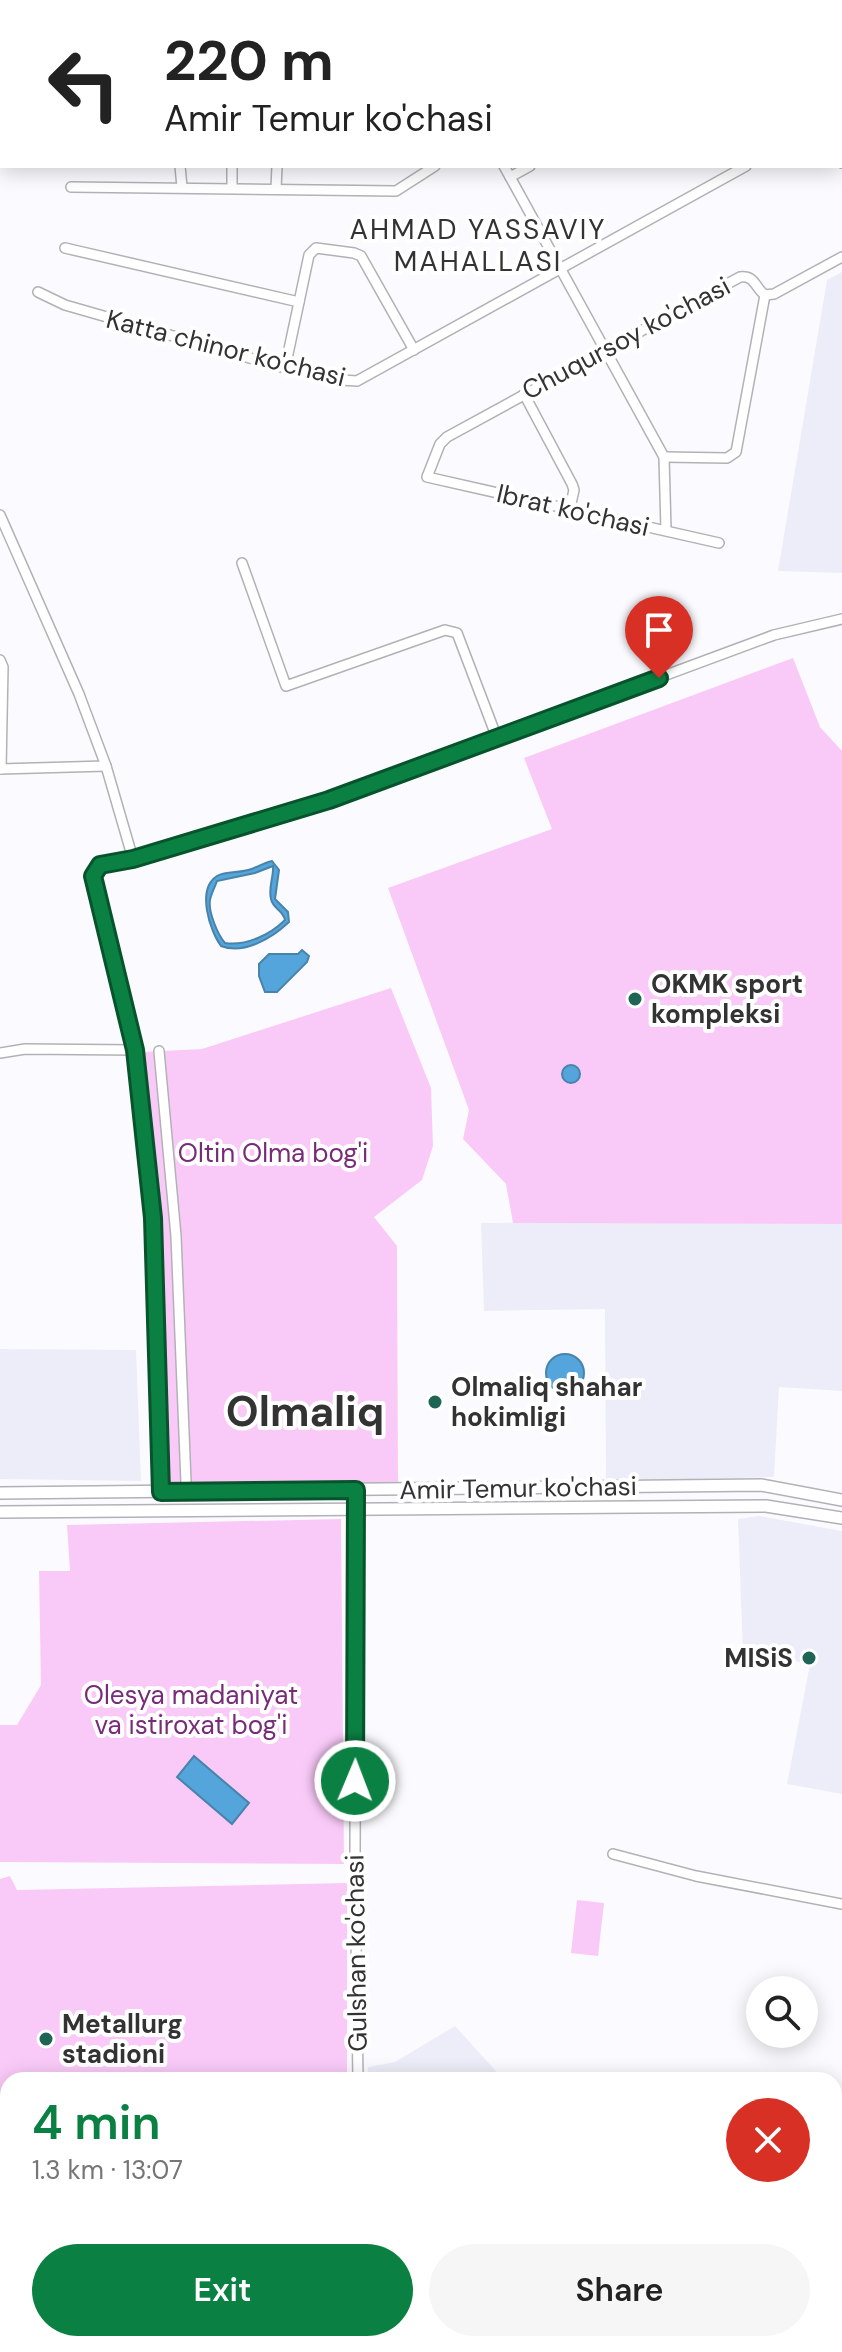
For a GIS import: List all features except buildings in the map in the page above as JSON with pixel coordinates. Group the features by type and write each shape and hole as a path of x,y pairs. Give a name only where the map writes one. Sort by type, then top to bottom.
{"main road":[{"name":"Amir Temur ko'chasi","path":"0,1493 761,1485 842,1500"},
{"path":"68,1511 69,1492"},
{"name":"Amir Temur ko'chasi","path":"0,1512 766,1506 842,1518"}],"street":[{"path":"180,168 182,187"},
{"path":"232,168 232,188"},
{"path":"276,189 277,168"},
{"path":"71,187 396,191 432,168"},
{"path":"505,168 664,457 666,530"},
{"path":"510,177 526,168"},
{"name":"Katta chinor ko'chasi","path":"38,292 65,305 285,368 326,379 357,381 742,168"},
{"path":"65,248 299,302"},
{"path":"285,368 311,250 316,248 361,256 414,350"},
{"name":"Chuqursoy ko'chasi","path":"427,477 440,444 447,437 604,349 740,277 752,279 765,295 774,294 842,257"},
{"path":"664,457 727,458 736,452 765,295"},
{"path":"524,394 572,484 574,490 570,508"},
{"name":"Ibrat ko'chasi","path":"427,477 719,543"},
{"path":"0,515 79,694 106,766 133,859"},
{"path":"242,563 286,686 451,629 457,633 497,738"},
{"path":"161,1492 153,1218 135,1050 93,876 100,865 133,859 329,800 774,635 842,619"},
{"path":"0,660 3,667 1,769 106,766"},
{"path":"0,1053 25,1049 135,1050"},
{"path":"159,1051 176,1236 186,1482"},
{"name":"Gulshan ko'chasi","path":"356,1490 358,2072"},
{"path":"613,1854 696,1876 842,1904"}],"shaded area":[{"path":"842,272 842,573 778,571 827,280"},
{"path":"481,1223 842,1224 842,1391 779,1387 774,1477 606,1481 605,1309 484,1311"},
{"path":"0,1349 136,1350 141,1481 0,1479"},
{"name":"MISiS","path":"759,1516 842,1531 842,1794 787,1784 810,1664 743,1652 738,1519"},
{"path":"455,2026 497,2072 368,2072 368,2067 395,2062"}],"green space":[{"name":"OKMK sport kompleksi","path":"793,658 820,727 842,751 842,1224 513,1223 506,1184 463,1139 469,1110 388,888 552,829 524,758"},
{"name":"Oltin Olma bog'i","path":"391,988 431,1088 433,1146 422,1180 374,1217 397,1246 398,1485 167,1488 160,1235 142,1052 202,1049"},
{"name":"Olesya madaniyat va istiroxat bog'i","path":"341,1519 344,1864 0,1862 0,1725 17,1725 41,1685 39,1571 70,1571 67,1525"},
{"path":"10,1876 17,1890 347,1883 347,2072 0,2072 0,1879"},
{"path":"577,1900 604,1903 598,1956 571,1953"}],"water":[{"path":"272,861 279,870 275,899 288,912 289,922 274,934 248,947 221,946 207,910 207,890 211,882 221,874 248,870","holes":["273,866 271,899 285,920 257,938 241,943 225,943 211,911 210,900 217,881"]},
{"path":"302,950 309,956 307,962 277,992 265,992 259,976 259,964 269,954 298,954"},
{"path":"571,1065 580,1074 571,1083 562,1074"},
{"path":"565,1354 578,1360 584,1373 578,1386 565,1392 552,1386 546,1373 552,1360"},
{"path":"194,1756 249,1803 232,1824 177,1777"}],"place":[{"name":"OKMK sport kompleksi","path":"635,999"},
{"name":"Olmaliq shahar hokimligi","path":"435,1402"},
{"name":"MISiS","path":"809,1658"},
{"name":"Metallurg stadioni","path":"46,2039"}],"district":[{"name":"AHMAD YASSAVIY MAHALLASI","path":"478,245"},
{"name":"Olmaliq","path":"305,1411"}],"route":[{"path":"355,1781 356,1490 161,1492 153,1218 135,1050 93,876 100,865 133,859 329,800 659,678"}]}
